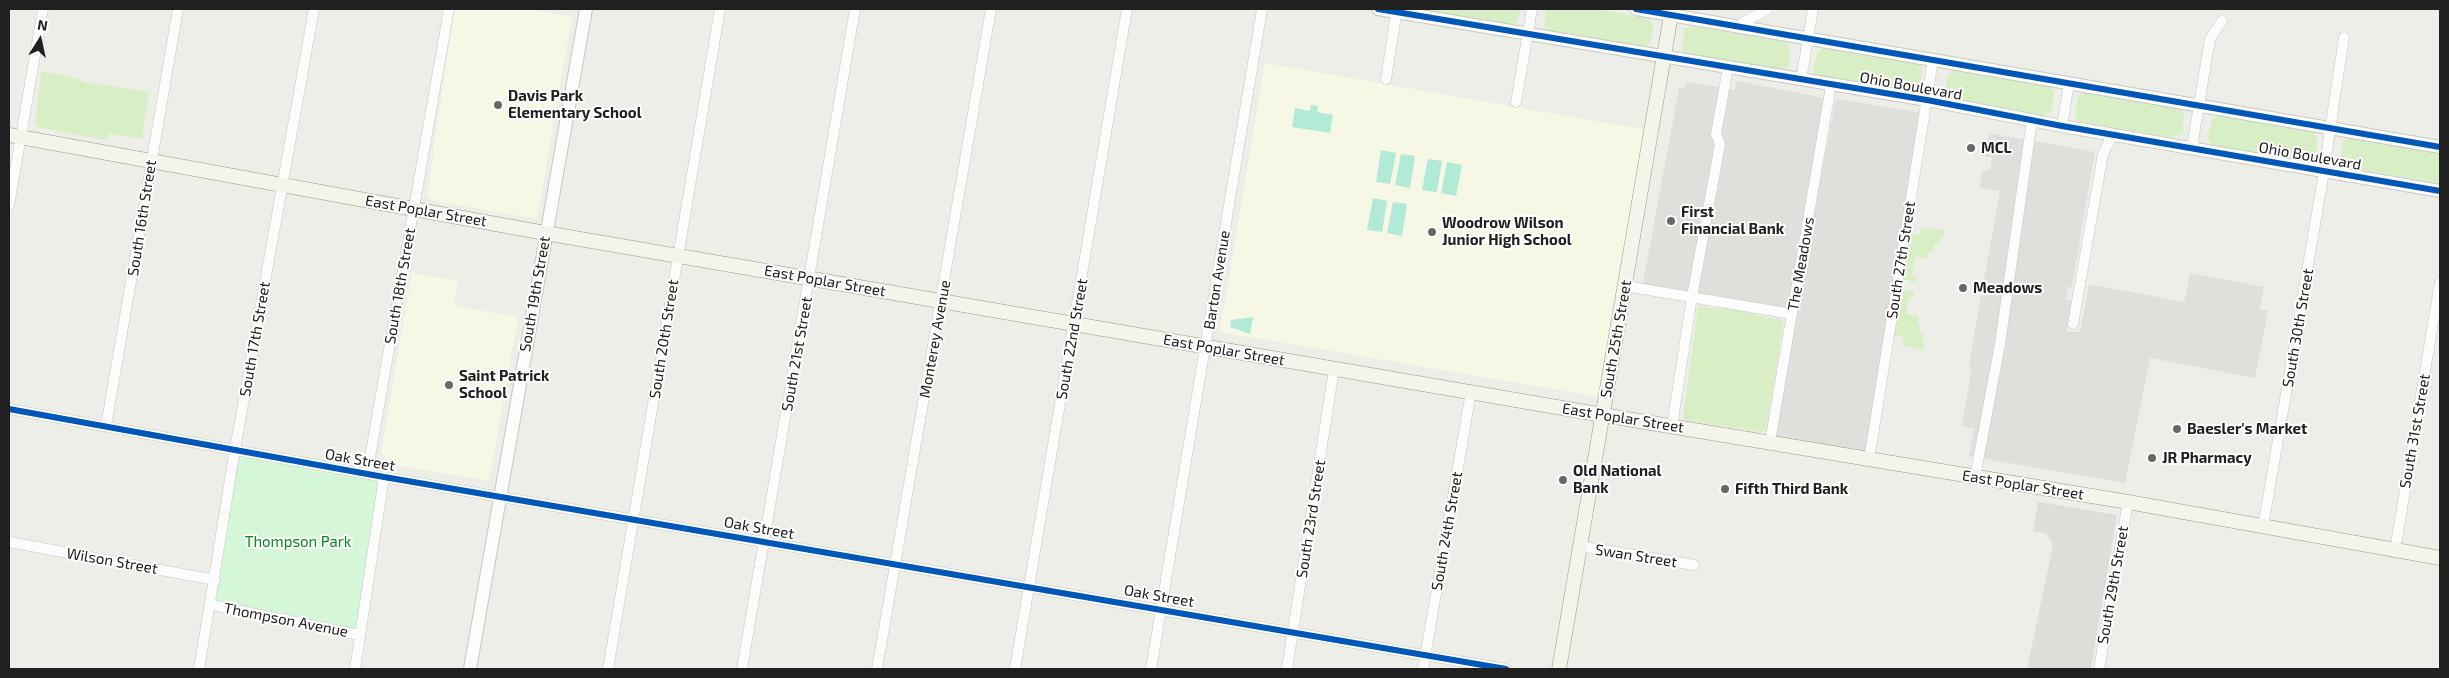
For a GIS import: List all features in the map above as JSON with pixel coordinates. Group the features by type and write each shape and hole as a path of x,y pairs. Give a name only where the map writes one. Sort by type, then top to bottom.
{"main road":[{"name":"South 25th Street","path":"1559,669 1671,12"},
{"name":"East Poplar Street","path":"14,136 545,233 941,302 1869,460 2128,502 2440,558"}],"street":[{"path":"9,205 14,136 43,9"},
{"name":"South 16th Street","path":"106,426 141,233 178,9"},
{"name":"South 17th Street","path":"199,669 211,605 235,449 314,9"},
{"name":"South 18th Street","path":"367,474 449,9"},
{"name":"South 19th Street","path":"470,669 545,233 586,9"},
{"name":"South 20th Street","path":"608,669 720,9"},
{"name":"South 21st Street","path":"742,669 855,9"},
{"name":"Monterey Avenue","path":"877,669 991,9"},
{"name":"South 22nd Street","path":"1015,669 1127,9"},
{"name":"Barton Avenue","path":"1151,669 1262,9"},
{"name":"Ohio Boulevard","path":"1378,9 1397,10 1728,68 1927,100 2062,126 2440,191"},
{"path":"1516,102 1532,9"},
{"name":"Ohio Boulevard","path":"1636,9 1671,12 1737,26 2440,147"},
{"path":"1737,26 1768,9"},
{"path":"1801,80 1813,9"},
{"path":"1386,79 1397,10"},
{"path":"2192,147 2210,40 2222,21"},
{"name":"South 30th Street","path":"2263,527 2332,128 2344,37"},
{"name":"South 27th Street","path":"1869,460 1934,60"},
{"path":"1672,426 1692,297 1720,144 1716,134 1728,68"},
{"path":"2062,126 2069,84"},
{"name":"The Meadows","path":"1770,442 1831,85"},
{"path":"1975,477 2000,344 2032,120"},
{"path":"2073,324 2103,154 2113,134"},
{"name":"South 31st Street","path":"2395,550 2440,282"},
{"path":"1625,286 1792,314"},
{"name":"South 23rd Street","path":"1287,669 1334,369"},
{"name":"South 24th Street","path":"1423,669 1471,392"},
{"name":"Oak Street","path":"9,409 384,477 1506,669"},
{"path":"355,669 384,477"},
{"name":"South 29th Street","path":"2099,669 2128,502"},
{"name":"Wilson Street","path":"9,542 215,580"},
{"name":"Swan Street","path":"1579,546 1694,565"},
{"name":"Thompson Avenue","path":"211,605 360,635"}],"shaded area":[{"name":"Davis Park Elementary School","path":"454,9 532,9 572,17 537,219 434,201 427,196"},
{"name":"Woodrow Wilson Junior High School","path":"1265,63 1641,129 1645,133 1598,395 1594,396 1220,332"},
{"path":"1737,81 1829,99 1792,314 1642,289 1679,88 1685,89 1686,82 1735,90"},
{"path":"1836,99 1925,113 1869,460 1770,442"},
{"path":"1989,133 2095,152 2072,287 2068,287 2066,299 2071,300 2067,332 2080,332 2089,284 2184,302 2190,273 2264,287 2260,309 2268,311 2255,378 2150,358 2125,483 1969,456 1974,429 1962,426 1972,367 1969,366 2000,191 1979,188 1983,170 1990,170 1992,158 1985,156"},
{"name":"Saint Patrick School","path":"412,273 458,281 454,306 518,317 489,481 389,464 381,453"},
{"path":"2038,502 2117,515 2091,669 2027,669 2053,545 2046,533 2033,531"}],"green space":[{"path":"1416,9 1521,9 1517,23 1510,25"},
{"path":"1546,9 1595,9 1649,18 1653,25 1651,42 1646,47 1548,32 1544,26"},
{"path":"1691,26 1786,42 1790,49 1789,66 1783,71 1682,53 1684,29"},
{"path":"1823,48 1918,63 1922,70 1921,87 1915,93 1817,77 1813,72 1817,53"},
{"path":"1954,70 2049,86 2054,92 2052,110 2043,116 1948,100 1944,94 1948,75"},
{"path":"41,71 79,79 83,82 149,92 142,139 109,134 104,140 38,127 35,124"},
{"path":"2084,92 2179,108 2184,114 2183,132 2173,138 2079,122 2075,116 2078,97"},
{"path":"1311,105 1318,106 1317,112 1333,115 1330,133 1292,127 1295,108 1310,111"},
{"path":"2218,115 2313,131 2317,137 2316,155 2306,161 2212,145 2208,139 2212,120"},
{"path":"2349,138 2440,153 2440,183 2343,167 2340,161 2343,142"},
{"path":"1381,150 1396,153 1390,184 1376,182"},
{"path":"1401,154 1415,156 1410,188 1395,185"},
{"path":"1428,159 1442,161 1437,192 1422,190"},
{"path":"1447,162 1462,165 1456,196 1441,193"},
{"path":"1373,198 1387,201 1382,232 1367,230"},
{"path":"1393,202 1407,204 1402,236 1387,233"},
{"path":"1921,227 1944,230 1943,238 1940,238 1939,245 1934,244 1933,252 1928,252 1926,259 1916,257 1912,276 1917,277 1916,282 1902,280 1911,234 1920,235"},
{"path":"1901,290 1914,292 1913,298 1909,297 1906,314 1919,316 1917,325 1921,326 1919,333 1923,334 1924,350 1902,346 1903,337 1894,336"},
{"path":"1698,306 1719,309 1725,306 1754,311 1758,316 1784,320 1766,430 1761,432 1686,420 1683,417"},
{"path":"1253,317 1250,334 1230,327 1231,320"},
{"name":"Thompson Park","path":"235,449 384,477 360,635 211,605"}],"cycle path":[{"path":"1378,9 1927,100 2062,126 2440,191"},
{"path":"1636,9 2440,147"},
{"path":"9,409 384,477 1506,669"}],"place":[{"name":"Davis Park Elementary School","path":"498,105"},
{"name":"MCL","path":"1971,148"},
{"name":"First Financial Bank","path":"1671,221"},
{"name":"Woodrow Wilson Junior High School","path":"1432,232"},
{"name":"Meadows","path":"1963,288"},
{"name":"Saint Patrick School","path":"449,385"},
{"name":"Baesler's Market","path":"2177,429"},
{"name":"JR Pharmacy","path":"2152,458"},
{"name":"Old National Bank","path":"1563,480"},
{"name":"Fifth Third Bank","path":"1725,489"}]}
